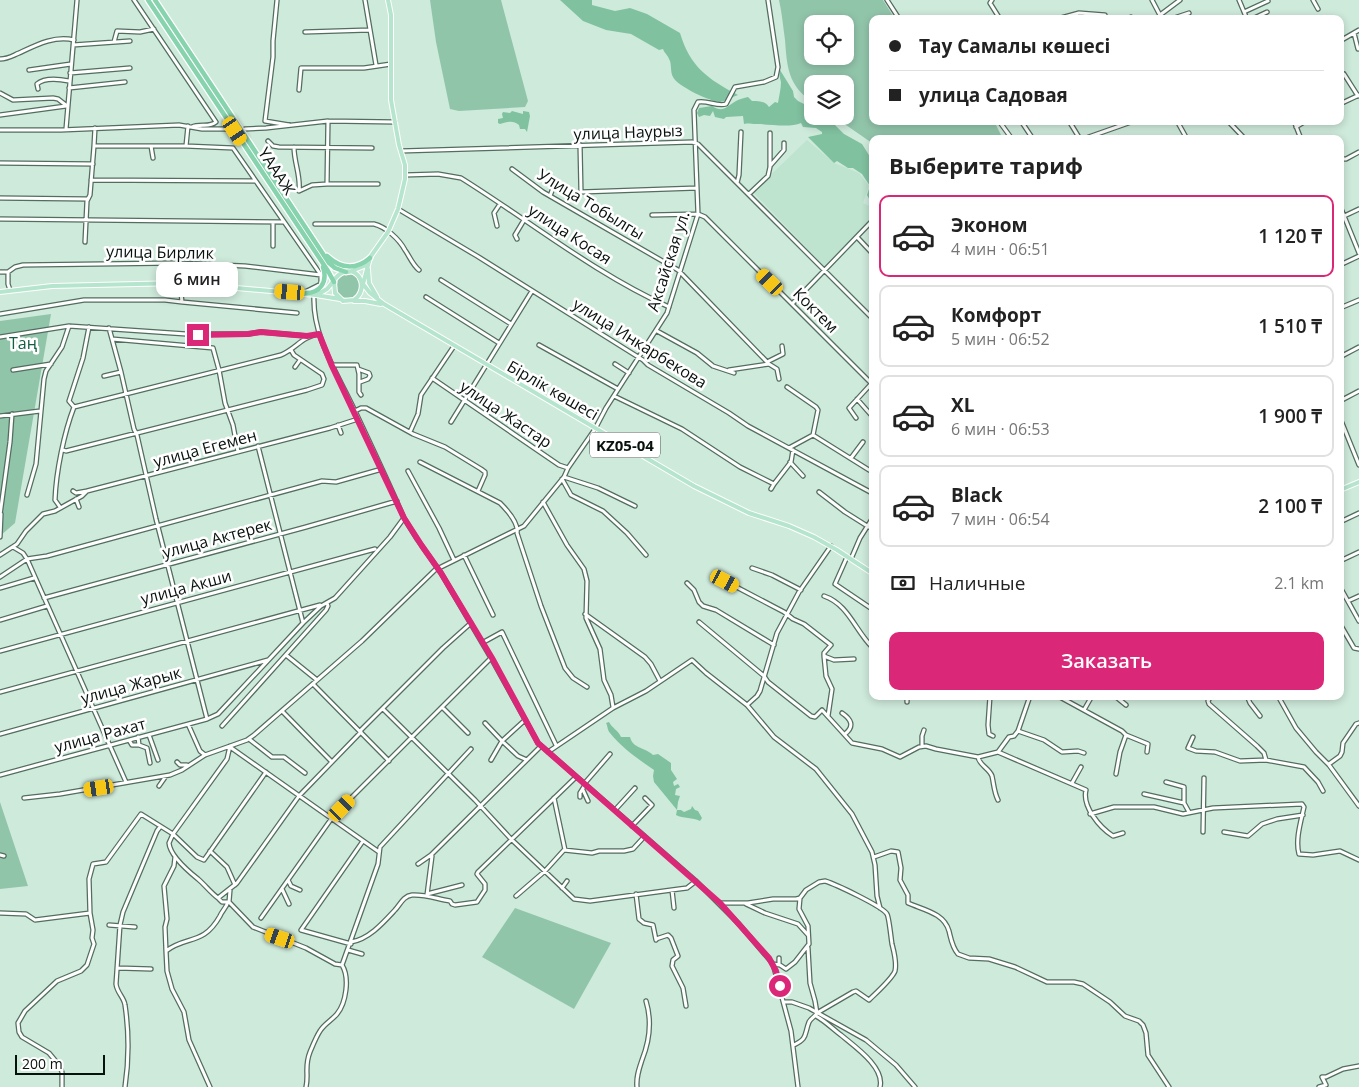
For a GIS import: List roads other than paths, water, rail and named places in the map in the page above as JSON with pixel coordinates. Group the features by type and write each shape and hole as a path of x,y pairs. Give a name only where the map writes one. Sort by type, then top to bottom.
{"highway":[{"name":"ҮАААЖ","path":"148,0 334,282"},
{"name":"ҮАААЖ","path":"155,0 331,264 338,269 348,272"},
{"path":"322,250 335,263 347,266 362,264 370,258"},
{"path":"304,293 316,292 323,284 325,273 321,261"}],"main road":[{"path":"351,301 360,296 370,258 375,248 388,232 398,209 405,175 392,100 392,15 388,0"},
{"path":"317,295 334,282 338,275 362,268 370,258"},
{"path":"370,258 369,283 375,295 384,304"},
{"name":"KZ05-04","path":"348,272 359,276 370,293 384,304"},
{"name":"KZ05-04","path":"0,292 60,285 180,282 304,293 351,301 384,304"},
{"path":"334,282 335,293 340,299"},
{"name":"Бірлік көшесі","path":"384,304 717,498 749,513 788,526 831,546 869,571"},
{"path":"1344,488 1359,482"}],"street":[{"path":"66,129 66,106 77,0"},
{"path":"134,0 216,122 213,125 194,125 189,127"},
{"path":"277,0 273,57 265,122 289,125"},
{"path":"364,0 376,66"},
{"name":"Аксайская ул.","path":"518,530 524,526 563,478 657,331 669,307 698,214 694,110 698,102 703,101 721,106 726,104 736,86 764,82 776,77 778,67 768,0"},
{"path":"887,0 897,15"},
{"path":"992,0 990,3 998,15"},
{"path":"1152,0 1160,15"},
{"path":"1163,15 1180,0"},
{"path":"1239,0 1245,15"},
{"path":"1313,0 1318,9"},
{"path":"1244,12 1268,1"},
{"path":"1261,15 1267,12"},
{"path":"1072,15 1079,13 1105,15"},
{"path":"1183,15 1189,13"},
{"path":"114,42 117,31 140,32 154,29"},
{"path":"305,32 369,30"},
{"path":"1344,39 1359,30"},
{"path":"1354,33 1358,49"},
{"path":"0,59 12,58 49,40 74,40"},
{"path":"73,45 130,41"},
{"path":"29,70 71,64"},
{"path":"299,90 301,68 364,68 392,64"},
{"path":"70,73 130,68"},
{"path":"1344,74 1358,96 1344,102"},
{"path":"38,89 37,84 42,81 53,79 69,81"},
{"path":"69,88 125,82"},
{"path":"0,93 13,100 58,99 66,106"},
{"path":"37,109 44,99"},
{"path":"0,115 12,115 37,109 66,106"},
{"path":"327,184 328,121"},
{"path":"245,129 328,121 395,122"},
{"path":"0,130 160,125 202,129 230,129"},
{"path":"1094,135 1122,125"},
{"path":"1232,125 1241,135"},
{"path":"1299,125 1296,127 1299,135"},
{"path":"186,146 189,127"},
{"path":"85,242 87,199 90,197 92,180 95,128"},
{"path":"737,183 741,132"},
{"path":"748,194 768,176 770,167 770,133"},
{"path":"268,141 273,146 372,148"},
{"path":"770,167 784,150 784,143"},
{"name":"улица Наурыз","path":"401,151 580,145 698,144 869,315"},
{"path":"580,145 581,192 698,188"},
{"path":"94,146 233,148 321,275 321,284 304,293"},
{"path":"151,146 153,158"},
{"path":"294,147 295,160 299,170 299,191 312,185 378,184"},
{"path":"1344,159 1359,152"},
{"path":"0,163 93,164"},
{"name":"Улица Тобылгы","path":"512,169 550,196 680,271 768,363 777,369 780,379"},
{"name":"улица Косая","path":"405,175 438,174 461,178 596,267 669,307"},
{"path":"92,180 255,181"},
{"path":"550,196 554,188"},
{"path":"0,198 87,199"},
{"path":"497,226 494,213 500,204"},
{"name":"улица Инкарбекова","path":"398,209 477,256 648,365 788,448 869,491"},
{"path":"1344,263 1359,254 1345,216 1359,209"},
{"path":"652,215 698,214"},
{"name":"Коктем","path":"698,214 709,221 869,381"},
{"path":"514,217 524,220 516,235 517,239"},
{"path":"0,219 283,222"},
{"path":"273,223 273,246"},
{"path":"315,224 374,224 381,226 400,243 419,270"},
{"path":"792,304 869,224"},
{"path":"857,237 869,250"},
{"name":"улица Бирлик","path":"0,272 8,272 15,266 23,265 168,263 245,266 321,275"},
{"path":"8,272 10,290"},
{"path":"676,284 681,278 685,278"},
{"path":"441,280 511,324"},
{"path":"180,282 182,302"},
{"path":"451,422 532,291"},
{"path":"317,295 314,314 319,334 404,518 438,569 492,658 540,746 720,903 773,964 794,1046 798,1087"},
{"path":"426,297 499,344"},
{"path":"0,314 84,300 165,300 297,312"},
{"path":"1344,306 1359,300"},
{"path":"0,337 69,326 200,335 261,332 307,336 319,334"},
{"path":"27,495 36,464 44,379 62,346 69,326"},
{"path":"74,408 69,401 83,358 89,327"},
{"path":"199,327 200,335"},
{"path":"108,328 137,435 207,719 218,714 325,603"},
{"path":"657,331 697,353 713,366 734,374"},
{"path":"74,408 281,355 291,350 307,336"},
{"path":"112,339 213,348 227,410 234,425 233,432 238,452"},
{"path":"539,345 618,390"},
{"path":"410,432 418,414 421,395 454,346"},
{"path":"726,371 768,363 783,354 782,346"},
{"path":"1344,355 1359,347"},
{"path":"63,450 66,451 136,434 322,385 324,381 322,374 300,360 291,350"},
{"path":"295,367 300,360"},
{"path":"13,370 51,364"},
{"path":"332,365 357,364 361,395"},
{"path":"615,364 629,373"},
{"path":"358,369 369,373 370,376 368,379 360,382"},
{"path":"104,376 121,372"},
{"name":"улица Жастар","path":"432,378 559,465 568,468"},
{"path":"787,387 818,410 813,435"},
{"path":"856,418 849,409 869,387"},
{"path":"1344,399 1359,391"},
{"path":"614,396 682,429 740,467 774,484"},
{"path":"857,399 869,413"},
{"path":"60,507 55,500 55,492 67,429 74,408"},
{"path":"355,411 366,408 410,432 445,447 485,472 478,491"},
{"path":"0,416 40,411"},
{"path":"0,537 0,515 12,414"},
{"name":"улица Егемен","path":"0,555 13,547 43,514 50,513 82,496 87,491 358,419"},
{"path":"338,425 341,433"},
{"path":"1344,428 1359,465"},
{"path":"788,448 813,435"},
{"path":"813,435 869,469"},
{"path":"852,458 863,442"},
{"path":"258,446 304,623"},
{"path":"771,489 790,462 793,450"},
{"path":"420,462 500,503 508,511 518,530 517,533 541,606 565,668 573,678 587,688"},
{"path":"790,462 803,476"},
{"path":"0,577 27,559 47,556 322,481 336,482 382,469"},
{"path":"408,472 439,528 454,560"},
{"path":"563,478 598,488 636,506"},
{"path":"563,478 571,495 603,511 627,533 646,555"},
{"path":"73,491 76,493 87,491"},
{"path":"819,492 824,498 868,527 849,557 836,584 869,607"},
{"path":"76,499 79,506"},
{"name":"улица Актерек","path":"44,598 397,501"},
{"path":"544,502 567,545 584,569 587,581 585,614 600,649 604,680 611,695 613,708"},
{"path":"1344,520 1359,513"},
{"path":"0,692 325,603 334,598 390,537 404,518"},
{"path":"24,798 167,775 182,770 205,755 249,739 314,684 438,569 518,530"},
{"path":"747,705 758,694 777,634 801,590 831,546"},
{"path":"13,547 23,553 27,559 126,782"},
{"name":"улица Акши","path":"0,651 378,548"},
{"path":"1344,559 1359,552"},
{"path":"464,555 493,615"},
{"path":"752,568 772,575 801,590"},
{"path":"0,588 34,578"},
{"path":"725,581 788,614 831,645 824,652 826,676 832,689 828,716"},
{"path":"686,583 694,590 699,602 704,606 716,610 774,645"},
{"path":"1344,594 1359,621"},
{"path":"824,596 836,602 846,611 869,644"},
{"path":"1348,601 1359,596"},
{"path":"222,726 326,610 328,606 325,603"},
{"path":"0,620 47,606"},
{"path":"585,614 615,637 640,652 651,664 660,681"},
{"path":"699,622 764,676 768,682 811,716 815,717 822,710 852,743 882,750 900,758 922,746 978,757 998,752 1086,790 1090,814 1113,836 1123,833"},
{"path":"218,898 235,885 299,796 331,761 443,648 471,623"},
{"path":"1344,631 1354,648 1359,649"},
{"path":"482,643 502,632 556,745"},
{"path":"286,655 317,680"},
{"path":"824,656 834,660 854,659"},
{"path":"261,918 331,819 492,658"},
{"name":"улица Жарык","path":"0,734 269,660"},
{"path":"548,752 613,708 692,660 747,705 774,737 821,774 852,814 874,857 880,908"},
{"path":"314,684 389,761"},
{"path":"990,700 988,725 989,734 993,736"},
{"path":"998,752 1009,737 1014,736 1018,731 1029,700"},
{"path":"1066,700 1126,735 1148,744 1147,752"},
{"path":"1084,710 1090,700"},
{"path":"1120,700 1126,705"},
{"path":"1209,700 1209,704 1264,753 1266,760"},
{"path":"1249,700 1260,716"},
{"path":"1280,700 1296,728 1329,764 1359,806"},
{"path":"442,707 468,733"},
{"path":"383,709 511,839 574,899 590,901 687,888 696,881"},
{"path":"282,711 331,761"},
{"path":"842,713 848,717 852,724 845,734"},
{"name":"улица Рахат","path":"0,775 207,719"},
{"path":"491,760 502,741 525,720"},
{"path":"485,723 518,756 527,760"},
{"path":"1329,764 1340,756 1344,742 1356,724 1359,723"},
{"path":"188,724 200,751 205,755"},
{"path":"922,746 924,730"},
{"path":"1018,731 1044,740 1062,752 1078,751 1084,753"},
{"path":"149,735 158,760"},
{"path":"1116,774 1120,752 1126,735"},
{"path":"138,738 139,745"},
{"path":"1193,738 1188,748 1196,751 1215,752 1240,761 1266,760 1304,767 1318,782 1323,791"},
{"path":"249,739 272,757 284,757 305,773"},
{"path":"129,740 132,745 147,748 150,763"},
{"path":"230,746 379,852"},
{"path":"230,746 227,759 173,834 169,847 191,875 198,879 222,902 228,902 253,927 306,948 335,964 342,965"},
{"path":"418,864 432,855 540,746"},
{"path":"306,1087 307,1062 316,1039 321,1030 337,1014 343,1003 346,985 345,971 342,965 378,864 380,847 471,749"},
{"path":"580,797 585,784 610,754"},
{"path":"978,757 978,761 991,774 994,792 998,800"},
{"path":"177,762 182,766 190,765"},
{"path":"1072,783 1081,767"},
{"path":"62,1087 60,1065 49,1053 20,1035 18,1023 25,1011 57,981 81,971 87,965 94,944 90,913 89,879 93,864 106,862 140,814 173,834 204,860 266,772"},
{"path":"160,786 167,775"},
{"path":"427,895 450,901 455,905 477,902 485,890 485,884 476,875 576,777"},
{"path":"1203,832 1204,778"},
{"path":"1166,782 1184,787 1184,803 1189,812"},
{"path":"615,810 635,788"},
{"path":"583,790 588,801"},
{"path":"1144,794 1184,803"},
{"path":"554,798 565,850"},
{"path":"632,826 652,804 645,798"},
{"path":"1090,814 1119,807 1154,807 1183,814 1203,809 1302,804 1304,807 1299,830 1299,854 1313,855 1340,851 1359,860"},
{"path":"1224,832 1248,836 1262,824 1277,819 1302,815"},
{"path":"125,1087 129,1046 123,998 117,990 120,925 123,912 160,827"},
{"path":"565,850 592,853 633,850 644,837"},
{"path":"363,841 301,930 351,943 362,940 409,896 427,895 462,885"},
{"path":"516,896 565,850"},
{"path":"210,851 227,867 235,885"},
{"path":"874,857 891,851 898,852 901,868 900,880 908,895 908,903 934,913 943,919 958,954 970,958 989,959 1015,967 1047,982 1081,983 1110,1002 1125,1016 1139,1021 1145,1028 1148,1055 1169,1087"},
{"path":"427,895 432,855"},
{"path":"175,857 174,866 164,886 167,918 165,927 167,971 172,988 184,1012 189,1040 210,1087"},
{"path":"288,880 291,886 300,890"},
{"path":"562,888 567,881"},
{"path":"794,1046 805,1038 810,1019 816,1014 856,991 869,1000 892,975 896,961 886,912 825,881 819,882 806,890 800,898 799,909 807,922 810,944 808,948 809,979 816,1005 816,1014"},
{"path":"166,951 206,934 217,921 228,902 230,889"},
{"path":"282,889 289,904"},
{"path":"672,890 674,908"},
{"path":"636,894 639,919 644,924 653,925 656,940 668,935 671,938 678,956 673,960 672,966 683,988 686,1006"},
{"path":"720,903 800,898"},
{"path":"744,902 764,913 798,924 809,935"},
{"path":"0,913 26,914 35,920 90,913"},
{"path":"109,925 134,927"},
{"path":"773,964 779,964 786,969 808,948"},
{"path":"348,950 362,954"},
{"path":"779,958 779,964"},
{"path":"118,968 151,970"},
{"path":"637,1087 638,1067 642,1061 650,1027 650,1017 646,1001"},
{"path":"784,1002 794,1002 872,1043 916,1087"},
{"path":"816,1014 866,1056 881,1080 880,1087"},
{"path":"1319,1087 1326,1085 1322,1077 1343,1069 1359,1066"}],"park label":[{"name":"Таң","path":"23,343"}]}
